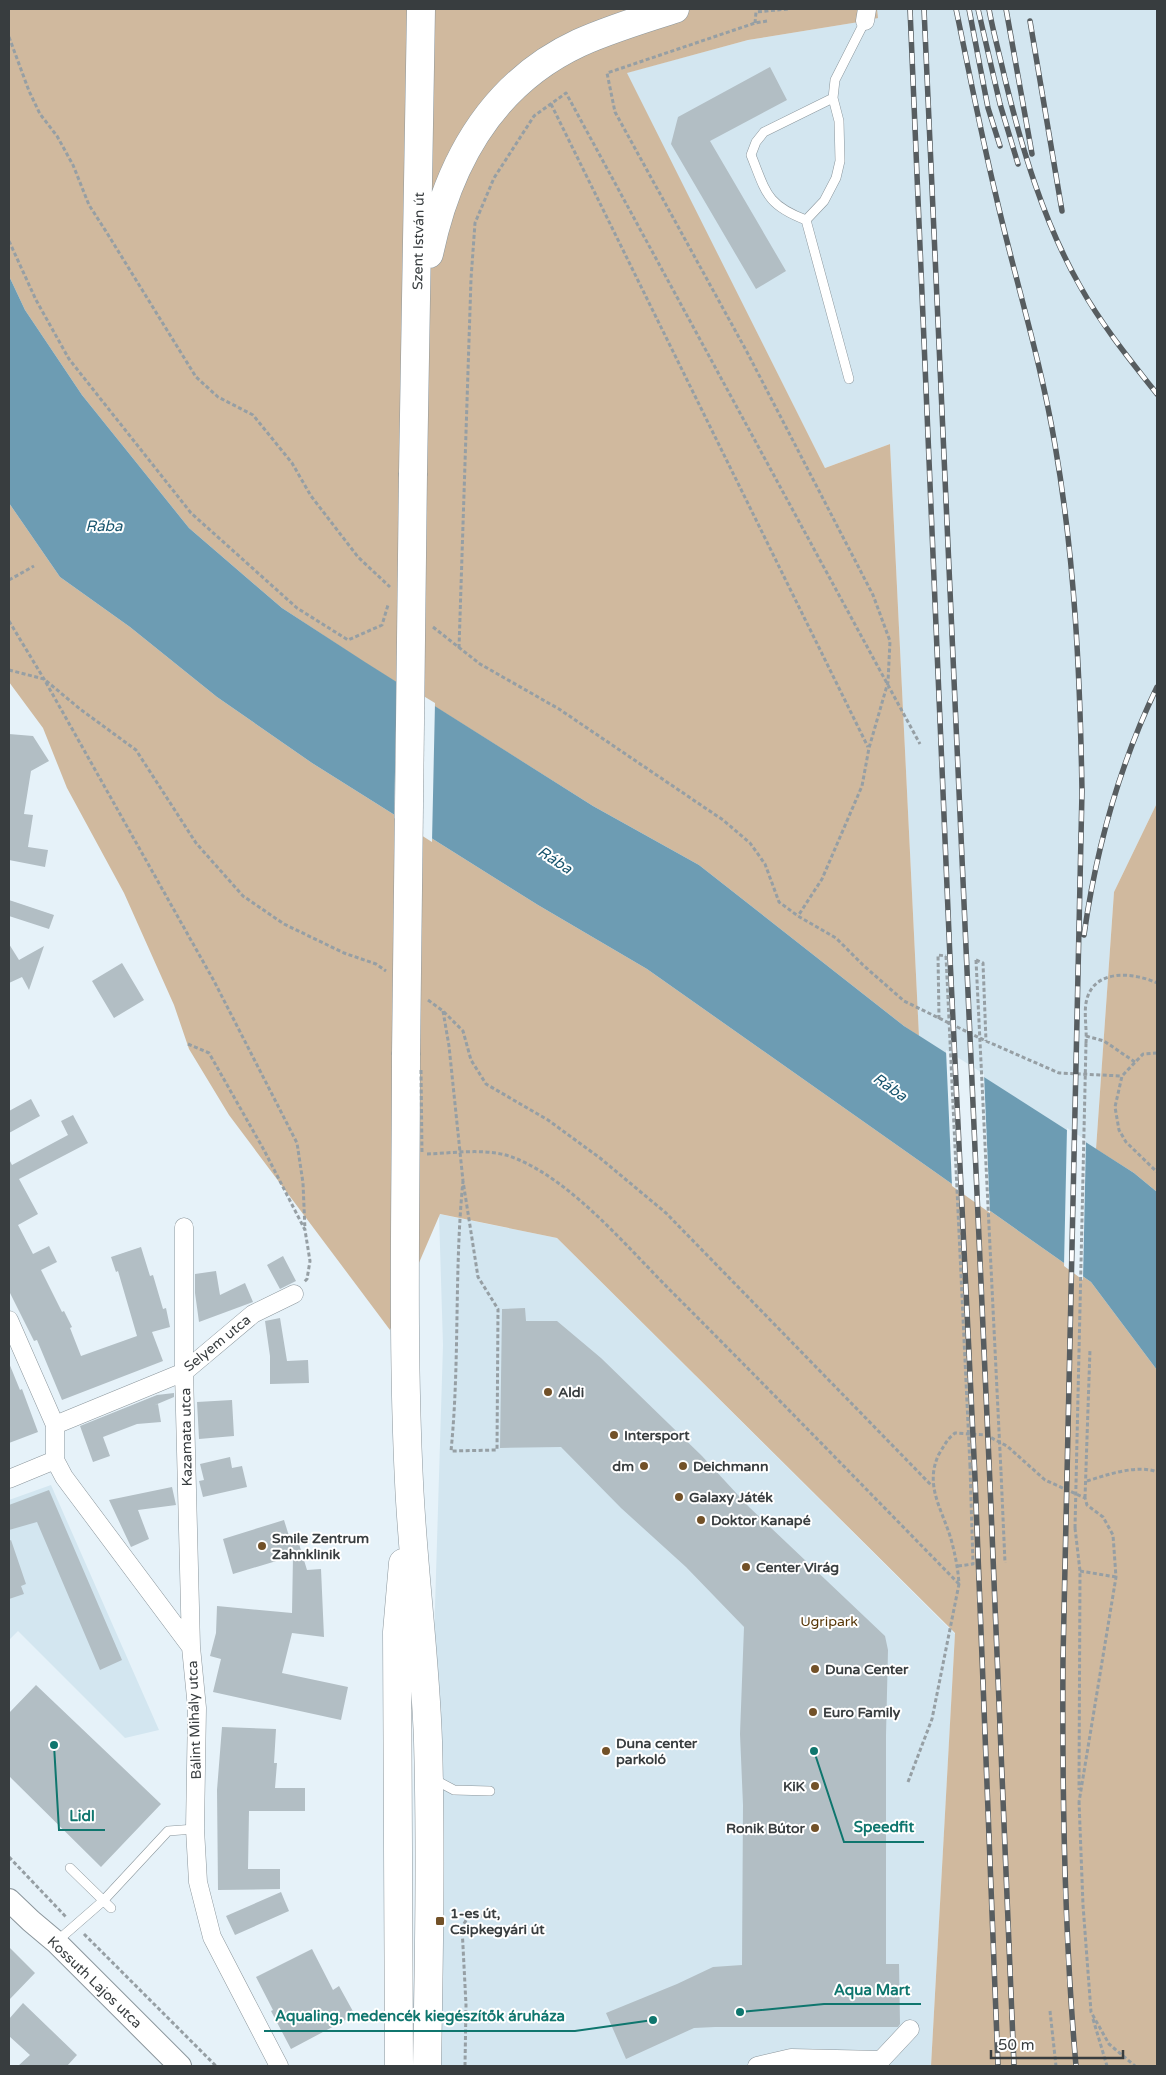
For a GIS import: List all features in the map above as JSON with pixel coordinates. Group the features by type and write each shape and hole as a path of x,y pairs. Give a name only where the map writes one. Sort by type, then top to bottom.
{"main road":[{"name":"Szent István út","path":"409,1484 406,1373 406,1055 421,9"},
{"path":"417,312 436,222 447,190 467,146 494,106 515,86 554,57 608,31 675,9"},
{"path":"409,1484 428,1739 430,1860 428,2066"},
{"path":"399,2066 397,1632 409,1484"}],"street":[{"name":"Kazamata utca","path":"184,1227 184,1372 191,1647"},
{"name":"Selyem utca","path":"55,1426 184,1372 254,1314 294,1294"},
{"name":"Bálint Mihály utca","path":"9,1320 55,1426 56,1460 64,1477 191,1647 196,1708 195,1829 198,1882 212,1937 279,2066"},
{"path":"9,1478 56,1460"},
{"name":"Kossuth Lajos utca","path":"9,1900 56,1942 180,2066"},
{"path":"757,2066 791,2058 881,2060 910,2029"}],"lane":[{"path":"806,220 824,200 836,178 840,161 839,121 833,98 835,80 866,15"},
{"path":"806,220 788,214 776,206 764,188 751,155 756,142 764,132 833,98"},
{"path":"806,220 849,379"},
{"path":"428,1739 439,1782 454,1790 490,1791"},
{"path":"56,1942 103,1900 168,1831 195,1829"},
{"path":"70,1868 111,1908"}],"path":[{"path":"755,23 756,12 788,9"},
{"path":"767,21 755,23 607,73 615,112 747,352 872,596 890,641 888,682 869,748 862,786 822,879 798,916"},
{"path":"9,37 36,106 57,136 73,165 97,220 107,233 196,377 218,397 253,415 292,463 311,496 358,557 393,590"},
{"path":"459,648 471,279 475,223 494,178 534,116 566,93 888,682 920,744"},
{"path":"551,104 869,748"},
{"path":"9,241 36,300 69,359 191,513 297,608 348,640 382,625 389,602"},
{"path":"9,580 34,566"},
{"path":"386,584 388,593"},
{"path":"9,621 44,679 214,981 297,1143 303,1183 305,1230 310,1261 307,1278 294,1294"},
{"path":"429,623 480,664 559,708 723,820 750,843 765,864 779,902 798,916 836,938 904,1001 986,1041 1059,1073 1122,1076"},
{"path":"9,670 44,679 80,709 136,750 196,843 243,896 284,924 344,953 376,964"},
{"path":"939,1018 938,955 946,956 970,1466 973,1564 958,1566"},
{"path":"986,1041 983,963 976,960 1005,1564"},
{"path":"1107,2066 1091,2012 1083,1906 1079,1802 1080,1571 1075,1528 1086,1002 1094,987 1104,978 1127,974 1146,978 1157,983"},
{"path":"463,1181 458,1231 455,1415 451,1451 497,1450 498,1309 478,1277 459,1153 449,1046 443,1011 463,1031 471,1060 486,1084 548,1120 600,1158 666,1213 932,1486 951,1538 960,1584 932,1718 908,1782"},
{"path":"1086,1036 1104,1041 1135,1062"},
{"path":"188,1044 209,1052 264,1150 305,1230"},
{"path":"1157,1053 1143,1054 1122,1076 1115,1107 1119,1130 1126,1142 1157,1172"},
{"path":"422,1154 493,1153 516,1158 554,1179 594,1214 960,1584"},
{"path":"1079,1802 1116,1577 1113,1535 1103,1517 1088,1505 1085,1498 1090,1348"},
{"path":"932,1486 934,1464 947,1439 955,1433 986,1435 1007,1446 1045,1480 1085,1498"},
{"path":"1087,1482 1110,1473 1150,1469 1157,1472"},
{"path":"1080,1571 1116,1577"},
{"path":"9,1857 74,1925 216,2066"},
{"path":"465,2066 466,2005 462,1927 468,1917 492,1915"},
{"path":"1050,2011 1056,2066"},
{"path":"1091,2012 1109,2044 1135,2066"}],"shaded area":[{"path":"9,9 877,9 878,18 748,40 627,73 825,468 890,444 919,1036 699,865 593,806 364,662 282,608 189,528 82,395 25,310 9,276"},
{"path":"877,9 1157,9 1157,803 1114,892 1096,1149 919,1036 890,444 825,468 626,73 748,40 877,18"},
{"path":"9,503 60,577 130,627 217,697 312,763 538,905 647,969 1091,1282 1157,1370 1157,2066 931,2066 955,1633 557,1238 440,1214 390,1330 229,1115 189,1049 174,1005 124,893 67,788 43,728 9,682"},
{"path":"1157,803 1157,1192 1134,1173 1096,1149 1114,892"},
{"path":"439,1214 557,1238 955,1634 931,2066 421,2066 443,1345"},
{"path":"51,1485 159,1730 125,1738 18,1631 9,1640 9,1500"}],"water":[{"name":"Rába","path":"9,276 25,310 82,395 189,528 282,608 593,806 699,865 904,1026 1134,1173 1157,1192 1157,1370 1091,1282 647,969 538,905 312,763 217,697 130,627 60,577 9,503"}],"pier":[{"path":"397,680 435,703 432,842 394,818"},
{"path":"946,1050 984,1074 990,1213 952,1186"},
{"path":"1067,1128 1086,1140 1083,1280 1064,1266"}],"building":[{"path":"770,67 787,100 710,141 786,271 756,289 671,144 678,117"},
{"path":"9,734 33,736 49,761 31,771 24,814 33,815 28,847 48,850 45,867 9,860"},
{"path":"9,900 54,915 49,929 9,916"},
{"path":"9,944 19,960 44,946 29,990 22,977 9,983"},
{"path":"122,963 144,1000 114,1018 92,981"},
{"path":"31,1099 40,1116 9,1133 9,1111"},
{"path":"73,1115 88,1143 19,1179 38,1214 18,1225 33,1254 49,1246 57,1262 41,1270 62,1312 64,1311 72,1327 70,1328 81,1356 137,1336 118,1271 116,1272 111,1257 141,1247 150,1276 153,1275 163,1309 166,1308 170,1327 152,1332 163,1361 62,1400 37,1340 34,1341 9,1291 9,1159 12,1165 68,1135 61,1121"},
{"path":"283,1256 296,1281 280,1289 267,1265"},
{"path":"216,1271 220,1295 245,1283 253,1302 199,1322 195,1293 195,1274"},
{"name":"Duna Center","path":"525,1308 526,1321 557,1321 601,1358 702,1456 749,1507 885,1636 888,1650 886,1964 899,1964 900,2024 898,2027 694,2028 626,2059 606,2013 713,1967 742,1965 743,1805 740,1734 744,1627 686,1567 621,1508 561,1447 500,1448 502,1309"},
{"path":"280,1318 287,1361 308,1360 309,1383 270,1384 270,1356 265,1321"},
{"path":"9,1363 20,1390 22,1389 38,1432 9,1443"},
{"path":"174,1393 174,1397 155,1405 158,1404 161,1422 137,1424 103,1437 110,1456 93,1462 80,1426 157,1395"},
{"path":"232,1400 234,1436 199,1439 197,1402"},
{"path":"230,1457 232,1468 242,1466 247,1487 203,1497 199,1481 204,1480 200,1464"},
{"path":"172,1487 176,1505 138,1510 149,1539 131,1547 109,1500"},
{"path":"49,1490 122,1660 100,1670 37,1522 9,1530 9,1505"},
{"path":"284,1520 289,1536 296,1534 307,1570 321,1569 324,1637 292,1633 282,1673 348,1687 341,1720 213,1692 221,1659 210,1656 216,1633 217,1606 292,1613 293,1556 233,1574 223,1539"},
{"path":"11,1540 26,1584 21,1586 24,1594 9,1599 9,1541"},
{"path":"36,1685 161,1804 101,1867 9,1776 9,1713"},
{"path":"222,1727 276,1729 274,1763 277,1763 275,1788 305,1788 305,1811 249,1811 248,1869 280,1869 280,1889 218,1890 217,1790"},
{"path":"281,1892 289,1911 235,1935 226,1916"},
{"path":"9,1947 35,1973 9,2000"},
{"path":"312,1949 333,1990 339,1986 355,2015 291,2049 256,1977"},
{"path":"23,2003 77,2055 67,2066 18,2066 30,2055 9,2036 9,2019"}],"railway":[{"path":"910,9 950,958 975,1478 998,2066"},
{"path":"924,9 1014,2066"},
{"path":"956,9 980,126 1003,227 1035,351 1055,445 1072,574 1078,661 1082,791 1063,1658 1066,1914 1076,2066"},
{"path":"969,9 988,108 1000,146"},
{"path":"978,9 1000,104 1018,164"},
{"path":"989,9 1019,132 1035,185 1055,237 1080,286 1097,314 1116,342 1157,394"},
{"path":"1006,9 1032,154"},
{"path":"1030,21 1062,211"},
{"path":"1084,935 1095,871 1111,808 1131,747 1157,687"}],"place":[{"name":"Aldi","path":"548,1392"},
{"name":"Intersport","path":"614,1435"},
{"name":"dm","path":"644,1466"},
{"name":"Deichmann","path":"683,1466"},
{"name":"Galaxy Játék","path":"679,1497"},
{"name":"Doktor Kanapé","path":"701,1520"},
{"name":"Smile Zentrum Zahnklinik","path":"262,1546"},
{"name":"Center Virág","path":"746,1567"},
{"name":"Duna Center","path":"815,1669"},
{"name":"Euro Family","path":"813,1712"},
{"name":"Lidl","path":"54,1745"},
{"name":"Duna center parkoló","path":"606,1751"},
{"name":"Speedfit","path":"814,1751"},
{"name":"KiK","path":"815,1786"},
{"name":"Ronik Bútor","path":"815,1828"},
{"name":"1-es út, Csipkegyári út","path":"440,1921"},
{"name":"Aqua Mart","path":"740,2012"},
{"name":"Aqualing, medencék kiegészítők áruháza","path":"653,2020"}],"park label":[{"name":"Ugripark","path":"829,1621"}]}
